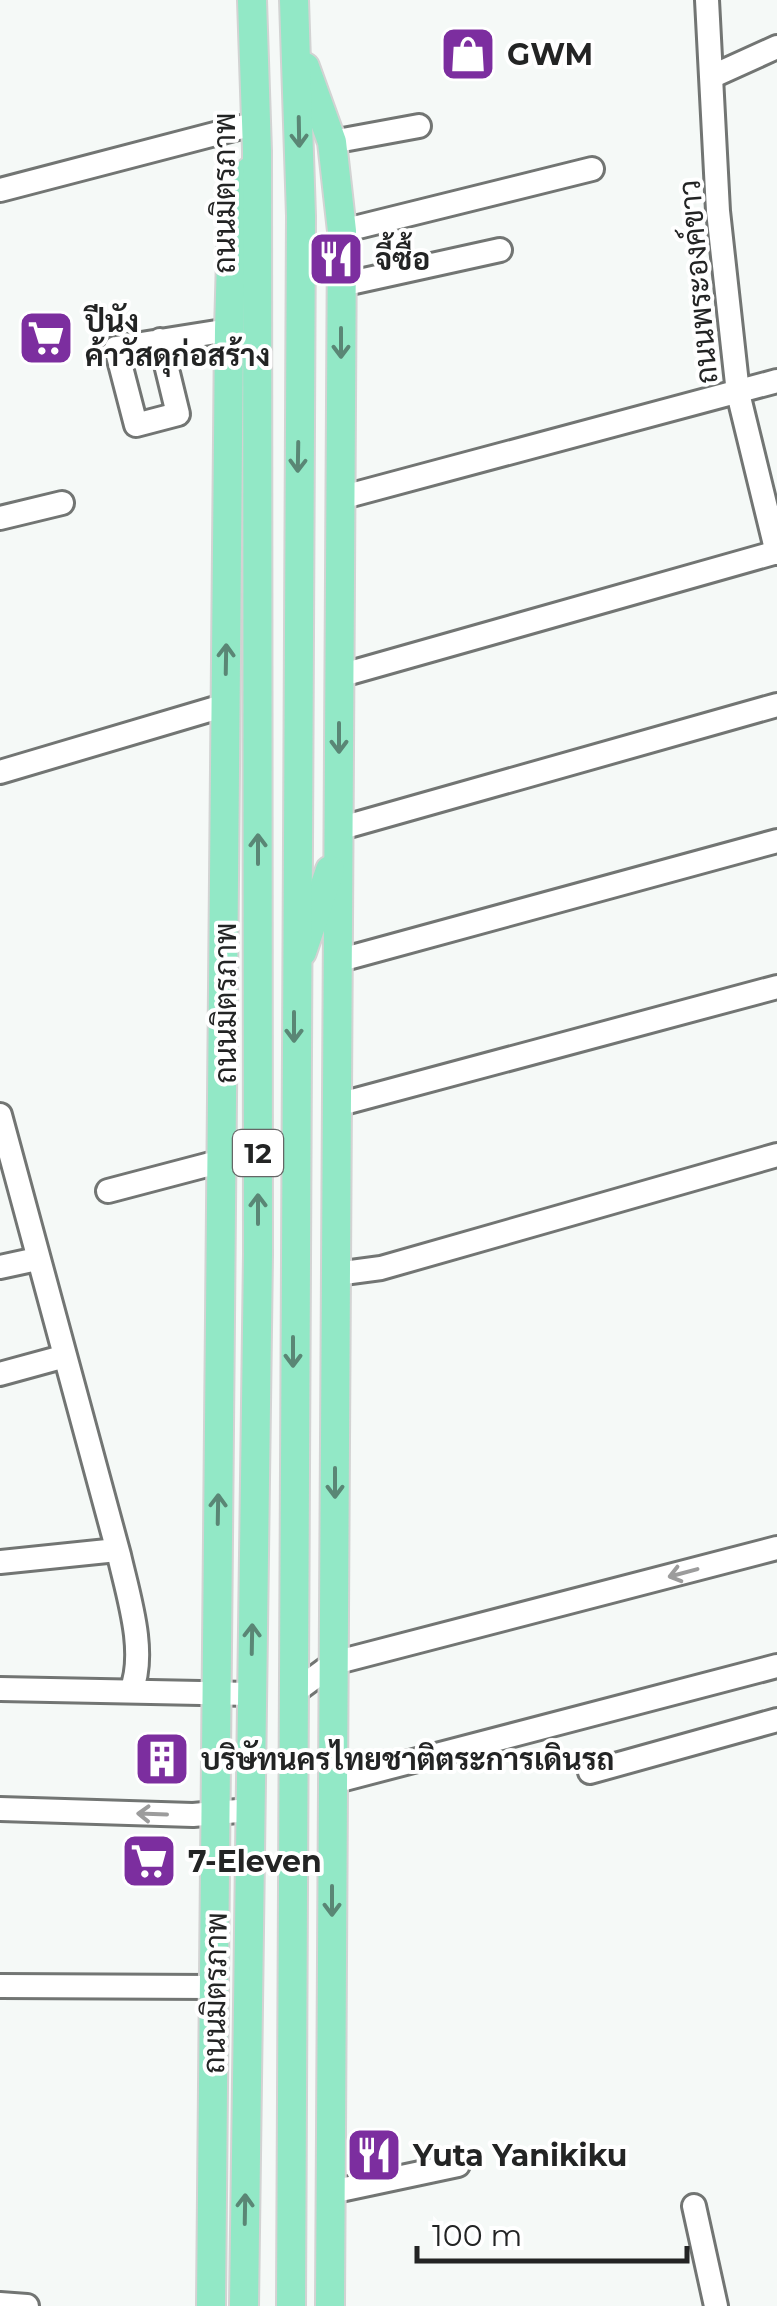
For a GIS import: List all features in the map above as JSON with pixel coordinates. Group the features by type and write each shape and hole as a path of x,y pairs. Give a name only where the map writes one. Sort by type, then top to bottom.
{"main road":[{"name":"ถนนมิตรภาพ","path":"244,2306 258,1266 257,137 252,0"},
{"name":"12","path":"291,2306 300,236 294,0"},
{"path":"296,42 332,142 342,231 330,2306"},
{"path":"210,2306 229,330 232,225 257,137"},
{"path":"294,975 338,837"},
{"path":"224,844 258,974"},
{"path":"220,1368 258,1266 293,1266 335,1371"},
{"path":"252,1694 292,1694"},
{"path":"249,1810 292,1811"},
{"path":"292,1974 332,2052"}],"street":[{"name":"ถนนพระองค์ขาว","path":"707,0 718,212 738,393 766,462 777,552"},
{"path":"713,76 777,48"},
{"path":"332,142 420,126"},
{"path":"0,190 257,137"},
{"path":"342,231 592,169"},
{"path":"341,285 500,250"},
{"path":"160,340 229,330"},
{"path":"340,498 777,381"},
{"path":"0,518 62,503"},
{"path":"339,676 777,552"},
{"path":"338,837 777,704"},
{"path":"0,772 226,705"},
{"path":"338,961 777,841"},
{"path":"337,1105 777,987"},
{"path":"0,1114 62,1356 118,1550 133,1616 136,1681 132,1692"},
{"path":"336,1274 381,1268 777,1156"},
{"path":"108,1190 222,1160"},
{"path":"0,1268 37,1259"},
{"path":"0,1374 62,1356"},
{"path":"292,1694 334,1663 777,1548"},
{"path":"0,1562 118,1550"},
{"path":"333,1782 777,1666"},
{"path":"0,1689 252,1694"},
{"path":"590,1772 777,1720"},
{"path":"0,1808 216,1815 249,1810"},
{"path":"0,1986 214,1987"},
{"path":"331,2192 458,2165"},
{"path":"694,2206 716,2306"},
{"path":"0,2304 27,2306"}],"place":[{"name":"GWM","path":"468,54"},
{"name":"จี้ซื้อ","path":"336,259"},
{"name":"ปีนัง ค้าวัสดุก่อสร้าง","path":"46,338"},
{"name":"บริษัทนครไทยชาติตระการเดินรถ","path":"162,1759"},
{"name":"7-Eleven","path":"149,1861"},
{"name":"Yuta Yanikiku","path":"374,2155"}]}
